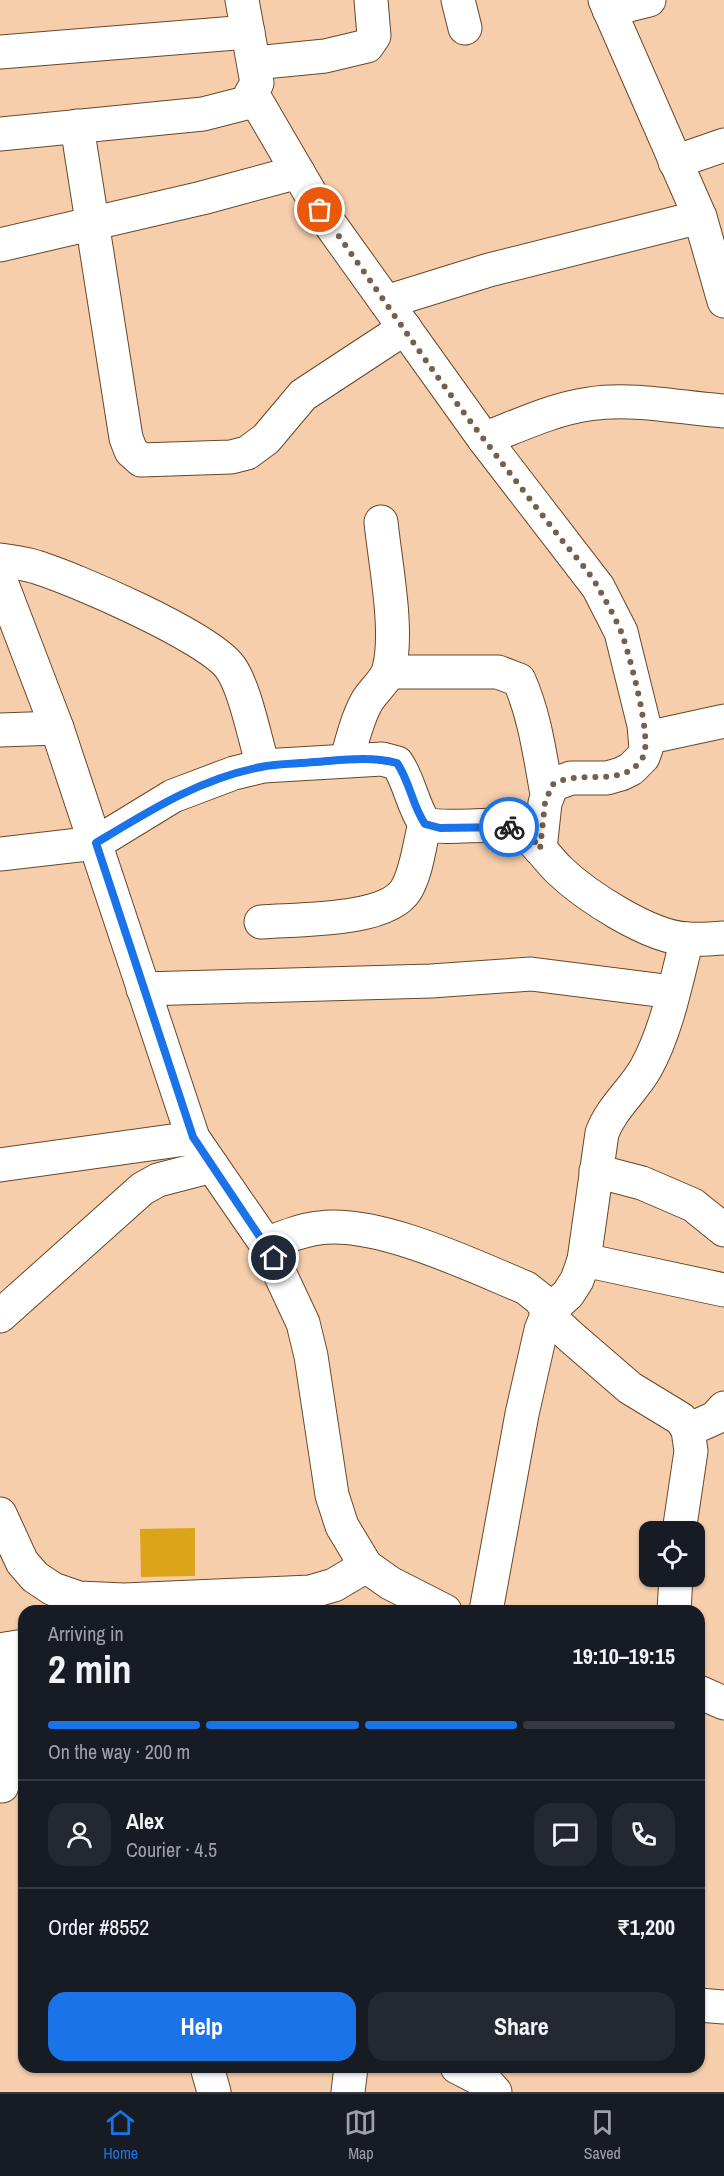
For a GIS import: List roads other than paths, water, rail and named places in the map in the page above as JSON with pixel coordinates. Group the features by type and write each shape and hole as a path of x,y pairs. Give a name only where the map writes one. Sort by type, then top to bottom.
{"street":[{"path":"0,134 202,114 246,103 253,95 257,83 242,0"},
{"path":"0,52 251,47 325,56 367,46 374,36 371,0"},
{"path":"649,0 607,5 700,217 724,301"},
{"path":"253,95 320,210 484,439 598,587 621,632 646,738 643,757 631,769 607,778 559,780 552,785 547,794"},
{"path":"77,126 126,438 131,451 141,460 231,457 247,453 266,439 303,395 405,328"},
{"path":"675,162 724,145"},
{"path":"0,245 202,198 298,172"},
{"path":"386,302 489,270 700,217"},
{"path":"484,439 550,413 590,404 624,402 724,411"},
{"path":"347,759 367,700 389,672 392,658 381,522"},
{"path":"0,560 35,566 84,584 189,636 218,656 230,666 238,682 263,766"},
{"path":"0,579 57,728 193,1137 266,1244 303,1323 332,1495 342,1526 366,1566 390,1583 434,1605"},
{"path":"389,672 498,672 519,680 527,697 534,724 547,794 540,849"},
{"path":"646,738 724,721"},
{"path":"0,730 57,728"},
{"path":"0,854 96,843 173,796 204,783 263,766 347,759 382,759 397,763 405,774 417,812 425,824 440,828 513,828 532,838 540,849 575,883 634,921 665,935 687,939 724,938"},
{"path":"261,922 356,914 392,905 405,893 411,881 425,824"},
{"path":"487,1605 522,1414 548,1312 568,1294 577,1280 584,1260 602,1133 608,1119 630,1094 648,1066 673,992 687,939"},
{"path":"143,989 431,981 531,974 673,992"},
{"path":"0,1165 193,1137"},
{"path":"0,1316 142,1189 158,1180 212,1166"},
{"path":"596,1171 642,1183 693,1205 724,1230"},
{"path":"266,1244 321,1227 367,1230 393,1237 526,1288 540,1299 556,1323 630,1388 681,1419 688,1430 691,1451 681,1521"},
{"path":"584,1260 724,1290"},
{"path":"688,1430 716,1418 724,1408"},
{"path":"0,1514 22,1562 35,1577 78,1605 115,1600 309,1602 366,1566"},
{"path":"674,1605 675,1587"},
{"path":"2,1786 3,1654 5,1649 18,1647"},
{"path":"705,1695 724,1703"},
{"path":"705,2005 724,2007"},
{"path":"209,2073 214,2092"},
{"path":"348,2092 350,2073"},
{"path":"469,2073 486,2082 495,2092"}]}
